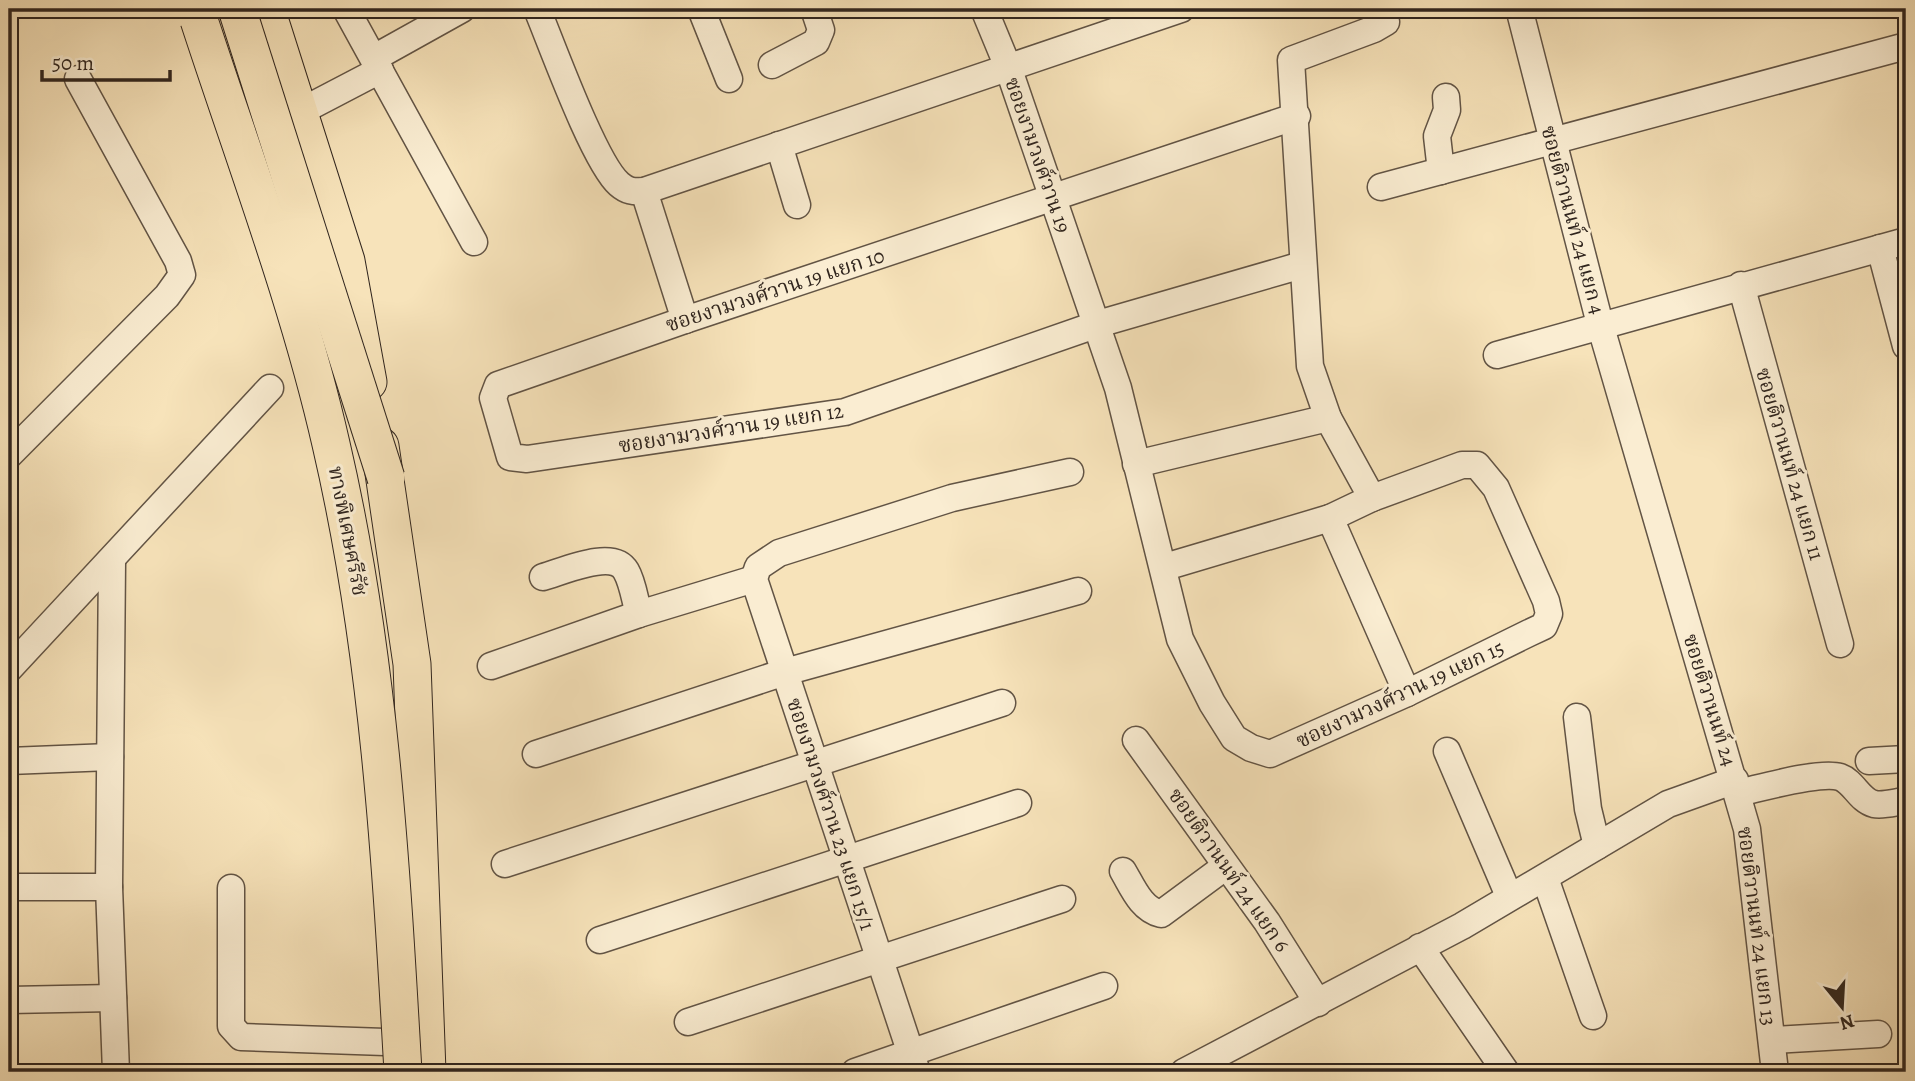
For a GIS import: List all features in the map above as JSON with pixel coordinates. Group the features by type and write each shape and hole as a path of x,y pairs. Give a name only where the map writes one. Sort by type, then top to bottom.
{"highway":[{"name":"ทางพิเศษศรีรัช","path":"195,9 293,312 331,443 358,584 384,772 394,1057"},
{"name":"ทางพิเศษศรีรัช","path":"237,9 386,478 412,664 427,1072"},
{"path":"266,9 346,261 386,478"}],"street":[{"path":"211,9 286,242 345,466 394,1057 388,1072"},
{"path":"346,9 474,242"},
{"path":"313,105 462,9"},
{"path":"537,9 594,144 617,183 630,192 644,191 685,320"},
{"path":"701,9 729,79"},
{"path":"772,65 816,42 821,30 814,9"},
{"path":"984,9 1008,67 1181,9"},
{"path":"1164,567 1330,518 1372,498 1328,418 1310,366 1302,265 1297,116 1291,60 1374,29 1386,22 1383,9"},
{"name":"ซอยติวานนท์ 24 แยก 4","path":"1497,355 1600,324 1516,11"},
{"path":"1381,187 1906,46"},
{"name":"ซอยงามวงศ์วาน 19","path":"644,191 1008,67 1098,324 1164,567 1180,639 1212,703 1234,738 1269,754"},
{"path":"9,455 167,296 182,275 177,261 78,79"},
{"path":"1441,171 1437,136 1447,110 1446,97"},
{"name":"ซอยงามวงศ์วาน 19 แยก 10","path":"498,385 1297,116"},
{"path":"779,145 797,205"},
{"path":"1600,324 1906,241"},
{"path":"1880,248 1906,346"},
{"path":"1098,324 1302,265"},
{"name":"ซอยติวานนท์ 24 แยก 11","path":"1741,285 1840,644"},
{"name":"ซอยงามวงศ์วาน 19 แยก 12","path":"498,385 493,398 510,457 527,459 845,412 1098,324"},
{"name":"ซอยติวานนท์ 24","path":"1184,1072 1318,1003 1545,878 1668,804 1736,786 1673,583 1600,324"},
{"path":"9,669 270,388"},
{"path":"1136,464 1328,418"},
{"name":"ซอยงามวงศ์วาน 19 แยก 15","path":"1269,754 1407,693 1544,626 1549,614 1546,601 1496,488 1477,465 1462,466 1372,498"},
{"path":"491,666 761,569 779,552 952,498 1070,472"},
{"path":"1330,518 1407,693"},
{"path":"543,578 604,559 617,563 626,570 639,614"},
{"path":"111,562 109,887 116,1072"},
{"name":"ซอยงามวงศ์วาน 23 แยก 15/1","path":"761,569 785,672 813,765 914,1064"},
{"path":"536,754 785,672 1078,591"},
{"path":"505,864 1002,703"},
{"path":"1577,717 1588,809 1597,846"},
{"name":"ซอยติวานนท์ 24 แยก 6","path":"1136,740 1226,866 1318,1003"},
{"path":"1447,751 1509,896"},
{"path":"9,761 110,757"},
{"path":"1869,761 1906,759"},
{"path":"1736,786 1839,777 1850,783 1865,800 1875,804 1906,801"},
{"name":"ซอยติวานนท์ 24 แยก 13","path":"1736,786 1747,829 1775,1072"},
{"path":"600,940 846,862 1018,803"},
{"path":"1123,871 1139,900 1151,912 1161,914 1226,866"},
{"path":"1545,878 1593,1016"},
{"path":"9,887 109,887"},
{"path":"231,888 232,1026 236,1033 241,1037 268,1038 394,1057"},
{"path":"688,1022 1062,899"},
{"path":"1420,947 1506,1072"},
{"path":"855,1072 914,1064 1104,986"},
{"path":"9,1000 113,998"},
{"path":"1772,1040 1878,1034"}]}
